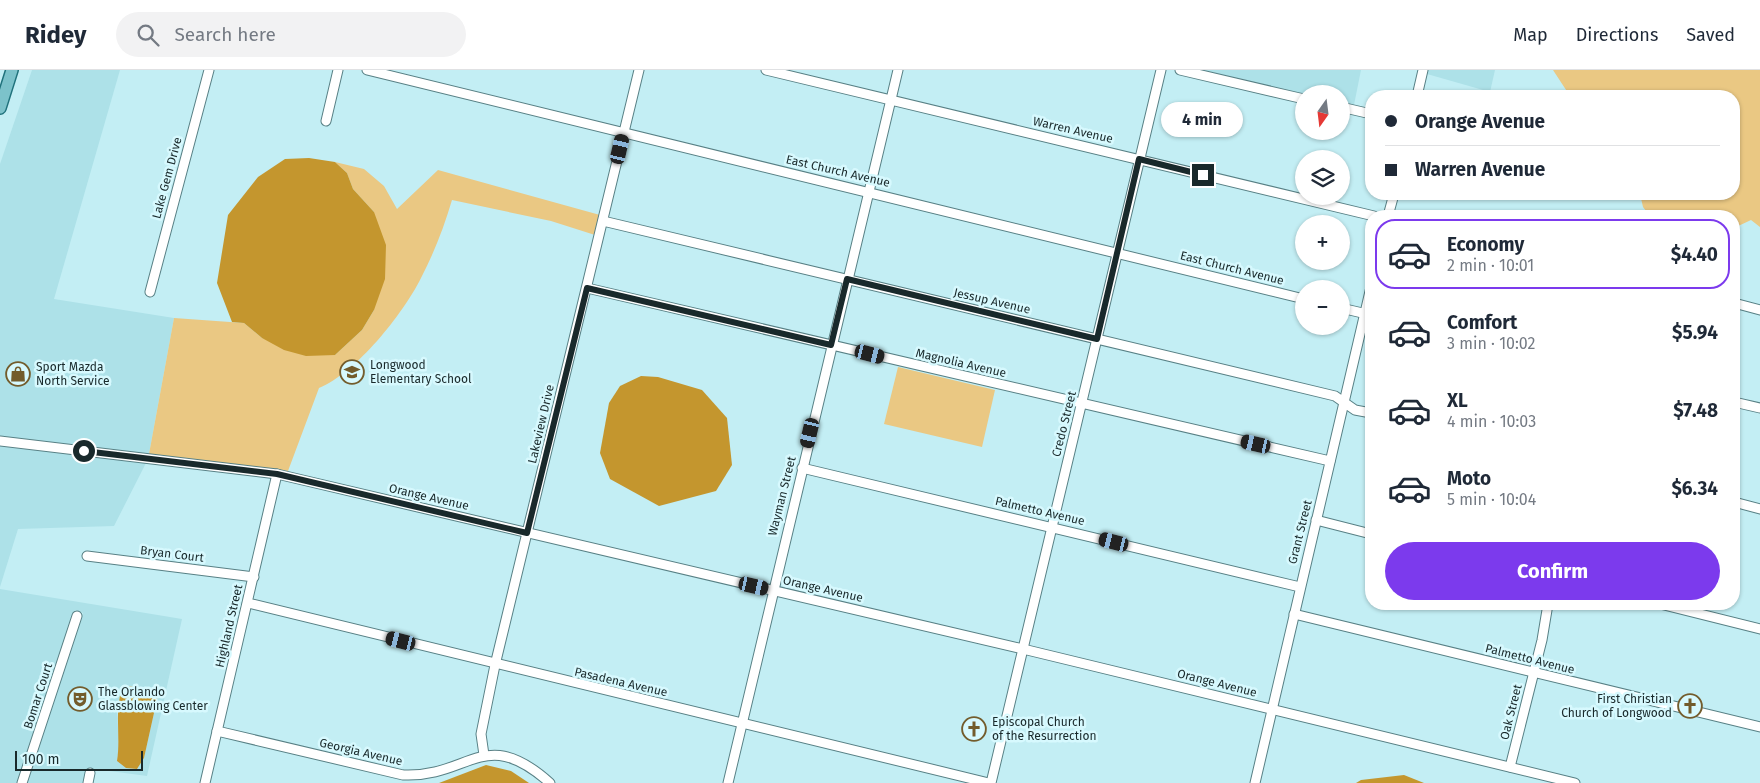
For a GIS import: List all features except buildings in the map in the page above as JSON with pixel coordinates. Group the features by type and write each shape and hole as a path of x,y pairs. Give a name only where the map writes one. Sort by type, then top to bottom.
{"main road":[{"path":"0,108 12,70"}],"street":[{"name":"Lake Gem Drive","path":"150,292 209,70"},
{"path":"326,121 338,70"},
{"name":"East Church Avenue","path":"367,70 1295,296"},
{"name":"Lakeview Drive","path":"484,755 481,734 495,665 639,70"},
{"name":"Warren Avenue","path":"766,70 1365,214"},
{"name":"Wayman Street","path":"728,783 898,70"},
{"name":"Credo Street","path":"990,783 1161,70"},
{"path":"1180,70 1295,97"},
{"path":"1418,90 1423,70"},
{"path":"1350,109 1365,113"},
{"name":"Jessup Avenue","path":"603,220 1335,396 1355,410 1365,412"},
{"name":"Magnolia Avenue","path":"587,288 1082,405 1330,461"},
{"path":"1740,305 1760,310"},
{"path":"1350,310 1365,313"},
{"name":"Grant Street","path":"1255,783 1344,402 1365,325"},
{"path":"1740,403 1760,408"},
{"name":"Orange Avenue","path":"0,441 277,474 1023,649 1575,783"},
{"name":"Palmetto Avenue","path":"802,468 1300,588"},
{"name":"Highland Street","path":"205,783 277,474"},
{"path":"1740,504 1760,509"},
{"path":"1316,520 1365,532"},
{"name":"Bryan Court","path":"87,556 254,577"},
{"name":"Pasadena Avenue","path":"248,603 495,665 990,783"},
{"name":"Oak Street","path":"1510,767 1534,673 1547,610"},
{"path":"1684,610 1760,629"},
{"name":"Palmetto Avenue","path":"1294,614 1760,727"},
{"name":"Bomar Court","path":"22,783 78,616"},
{"name":"Georgia Avenue","path":"217,732 403,775 421,776 484,755 500,755 523,762 550,783"}],"shaded area":[{"path":"32,70 120,70 54,299 174,318 149,454 0,436 0,164"},
{"path":"1202,70 1361,70 1354,105 1350,104 1350,85 1295,85 1295,92"},
{"path":"1428,70 1495,70 1490,90 1483,90 1427,74"},
{"path":"1553,70 1760,70 1760,227 1751,220 1740,225 1740,210 1645,210 1641,200 1740,200 1740,90 1566,90"},
{"path":"309,158 335,162 347,173 353,189 374,212 386,245 385,279 374,310 362,330 335,355 306,356 284,350 262,338 244,323 232,322 217,283 228,215 258,177 285,159"},
{"path":"335,162 364,169 384,186 397,209 438,170 600,215 595,235 551,221 452,200 442,230 421,278 391,325 348,370 319,388 288,471 149,454 174,318 244,323 262,338 335,355 362,330 374,310 374,212 353,189 347,173"},
{"path":"898,367 995,390 982,447 884,424"},
{"path":"641,376 658,377 702,390 727,418 732,465 716,491 659,506 610,479 600,453 609,403 620,386"},
{"path":"0,446 146,463 114,526 18,529 0,587"},
{"path":"0,589 182,619 147,776 87,768 84,783 26,783 83,613 75,610 17,783 0,783","holes":["127,686 151,689 158,695 144,758 137,769 126,768 117,761 119,748 117,708 122,688"]},
{"path":"127,686 152,689 158,695 144,758 137,769 126,768 117,761 118,706 122,688"},
{"path":"486,765 511,771 529,783 439,783"},
{"path":"1404,775 1424,783 1356,783 1361,780"}],"place":[{"name":"Longwood Elementary School","path":"352,372"},
{"name":"Sport Mazda North Service","path":"18,374"},
{"name":"The Orlando Glassblowing Center","path":"80,699"},
{"name":"First Christian Church of Longwood","path":"1690,706"},
{"name":"Episcopal Church of the Resurrection","path":"974,729"}],"route":[{"path":"84,451 277,474 527,533 587,288 831,345 847,279 1097,339 1139,159 1203,175"}]}
